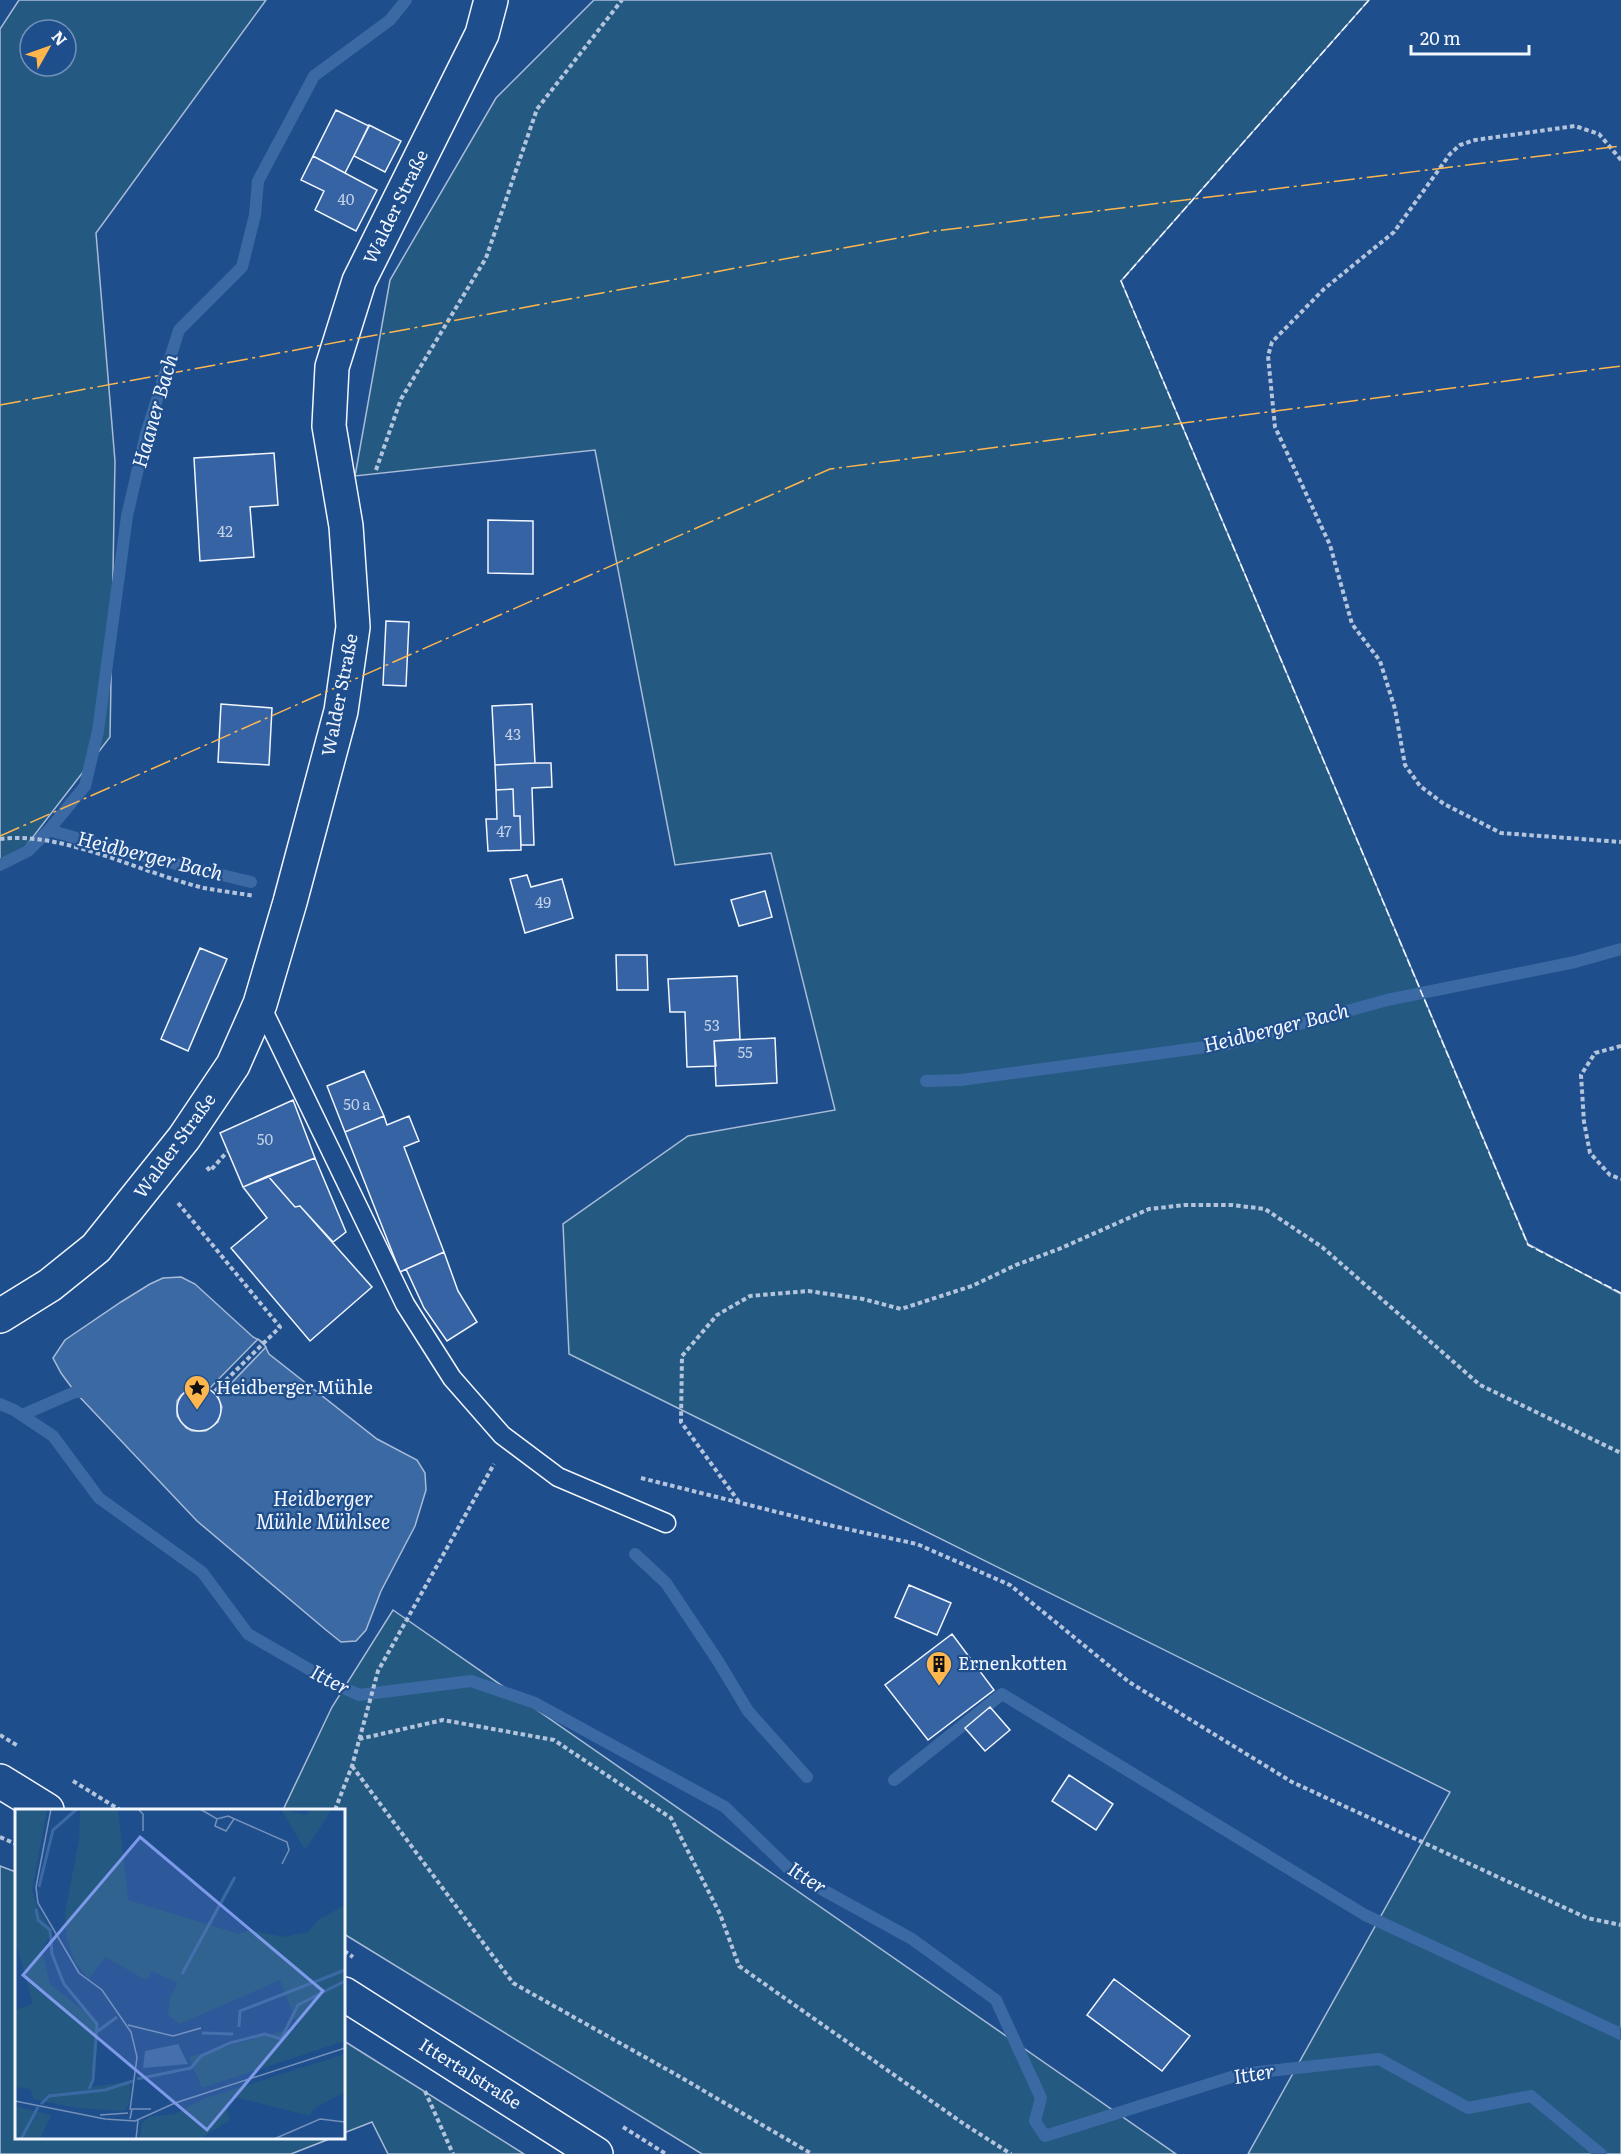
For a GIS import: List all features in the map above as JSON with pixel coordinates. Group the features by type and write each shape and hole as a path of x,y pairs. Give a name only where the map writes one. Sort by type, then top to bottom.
{"street":[{"name":"Walder Straße","path":"0,1316 50,1285 96,1248 184,1138 233,1065 260,1004 341,711 353,627 346,526 329,426 332,368 359,281 482,34 491,0"},
{"path":"0,1781 45,1809"},
{"name":"Ittertalstraße","path":"345,1995 596,2154"}],"lane":[{"path":"260,1004 405,1304 452,1378 507,1440 558,1477 666,1523"}],"path":[{"path":"375,472 401,399 486,258 537,109 622,0"},
{"path":"1621,160 1599,134 1575,126 1475,140 1460,145 1450,154 1394,232 1324,289 1272,342 1268,356 1275,428 1330,545 1352,624 1380,661 1395,709 1405,765 1420,786 1444,804 1501,833 1621,842"},
{"path":"0,839 18,837 54,841 204,888 290,902"},
{"path":"1621,1046 1595,1053 1581,1075 1584,1122 1590,1153 1611,1175 1621,1179"},
{"path":"204,1165 210,1171 227,1152"},
{"path":"155,1176 280,1327 213,1393"},
{"path":"739,1502 681,1422 682,1356 717,1315 750,1296 808,1291 863,1299 901,1308 972,1286 1149,1209 1185,1205 1232,1204 1265,1209 1322,1247 1480,1385 1621,1452"},
{"path":"335,1809 352,1766 378,1671 507,1440"},
{"path":"631,1475 833,1526 917,1544 1010,1586 1129,1682 1292,1782 1587,1918 1621,1926"},
{"path":"359,1739 443,1720 554,1740 671,1818 720,1914 740,1966 964,2124 1011,2154"},
{"path":"352,1766 513,1983 812,2154"},
{"path":"0,1838 15,1844"}],"shaded area":[{"path":"19,0 266,0 96,233 115,461 110,737 16,859 0,867 0,29"},
{"path":"594,0 1369,0 1121,281 1528,1244 1621,1294 1621,2154 1248,2154 1450,1792 569,1354 563,1224 688,1136 835,1110 771,853 675,865 595,450 355,476 390,280 496,98"},
{"path":"393,1610 1176,2154 702,2154 345,1935 345,1809 283,1809 332,1707"},
{"path":"0,1866 15,1872 15,2139 329,2139 291,2154 0,2154"},
{"path":"345,2042 524,2154 388,2154 372,2122 345,2133"}],"water":[{"name":"Heidberger Mühle Mühlsee","path":"181,1277 195,1284 253,1337 263,1342 269,1354 377,1439 417,1460 425,1473 426,1490 415,1526 381,1591 366,1630 356,1641 341,1642 197,1521 75,1392 53,1358 65,1340 121,1302 163,1278"}],"pier":[{"path":"258,1339 266,1347 218,1397 222,1407 218,1422 206,1431 192,1431 186,1428 177,1416 177,1401 181,1395 193,1387 201,1386 209,1389"}],"building":[{"path":"336,110 369,126 345,173 313,156"},
{"path":"369,125 401,141 385,172 354,156"},
{"path":"313,156 377,190 356,231 315,210 324,191 301,180"},
{"path":"274,453 278,505 250,507 254,557 200,561 194,458"},
{"path":"488,520 533,521 533,574 488,573"},
{"path":"386,621 409,622 406,686 383,685"},
{"path":"221,704 272,708 269,765 218,762"},
{"path":"532,704 535,763 495,765 492,706"},
{"path":"551,763 552,787 532,788 534,845 521,845 520,816 514,816 513,789 496,790 495,765"},
{"path":"513,789 514,816 520,816 521,850 488,851 486,819 497,819 496,790"},
{"path":"527,875 531,887 562,879 573,918 525,933 510,879"},
{"path":"765,891 772,917 739,926 731,900"},
{"path":"200,948 227,959 188,1051 161,1039"},
{"path":"616,955 647,955 648,990 617,990"},
{"path":"737,976 740,1039 714,1041 716,1066 687,1067 685,1012 670,1012 668,979"},
{"path":"775,1038 777,1083 716,1086 714,1041"},
{"path":"364,1071 384,1116 345,1132 327,1086"},
{"path":"293,1100 315,1158 243,1187 220,1133"},
{"path":"384,1116 387,1125 409,1116 419,1141 404,1147 444,1252 400,1272 345,1132"},
{"path":"315,1158 346,1232 333,1242 300,1206 295,1207 268,1176"},
{"path":"268,1176 295,1207 300,1206 372,1287 310,1341 231,1248 267,1218 243,1187"},
{"path":"444,1252 458,1291 477,1322 447,1341 424,1308 406,1269"},
{"path":"199,1387 208,1388 215,1393 220,1400 220,1418 215,1425 208,1430 199,1431 190,1430 183,1425 178,1418 177,1409 178,1400 183,1393 190,1388"},
{"path":"909,1585 951,1603 937,1635 895,1617"},
{"name":"Ernenkotten","path":"952,1634 994,1690 928,1740 885,1685"},
{"path":"990,1707 1010,1730 985,1751 965,1728"},
{"path":"1069,1775 1113,1804 1096,1830 1052,1801"},
{"path":"1114,1979 1190,2036 1162,2071 1087,2015"}],"waterway":[{"name":"Haaner Bach","path":"0,865 28,851 49,830 85,786 98,731 127,516 146,434 179,330 242,267 255,215 258,181 314,76 390,20 406,0"},
{"name":"Heidberger Bach","path":"49,830 118,850 251,882"},
{"name":"Heidberger Bach","path":"926,1081 961,1080 1228,1044 1387,1000 1575,962 1621,949"},
{"path":"22,1415 75,1392 92,1392"},
{"name":"Itter","path":"0,1404 14,1410 53,1436 99,1498 202,1572 248,1634 333,1683 359,1695 471,1681 535,1703 725,1807 794,1874 912,1939 996,2000 1041,2098 1035,2121 1045,2136 1241,2074 1379,2059 1468,2108 1531,2096 1601,2154"},
{"path":"635,1554 666,1583 748,1711 807,1777"},
{"path":"894,1780 1002,1694 1365,1915 1621,2034"}],"fence":[{"path":"1369,0 1121,281 1528,1245 1621,1293"}],"power":[{"path":"0,405 935,231 1621,146"},
{"path":"0,836 830,469 1621,366"}],"place":[{"name":"Heidberger Mühle","path":"197,1411"},
{"name":"Ernenkotten","path":"939,1687"}]}
